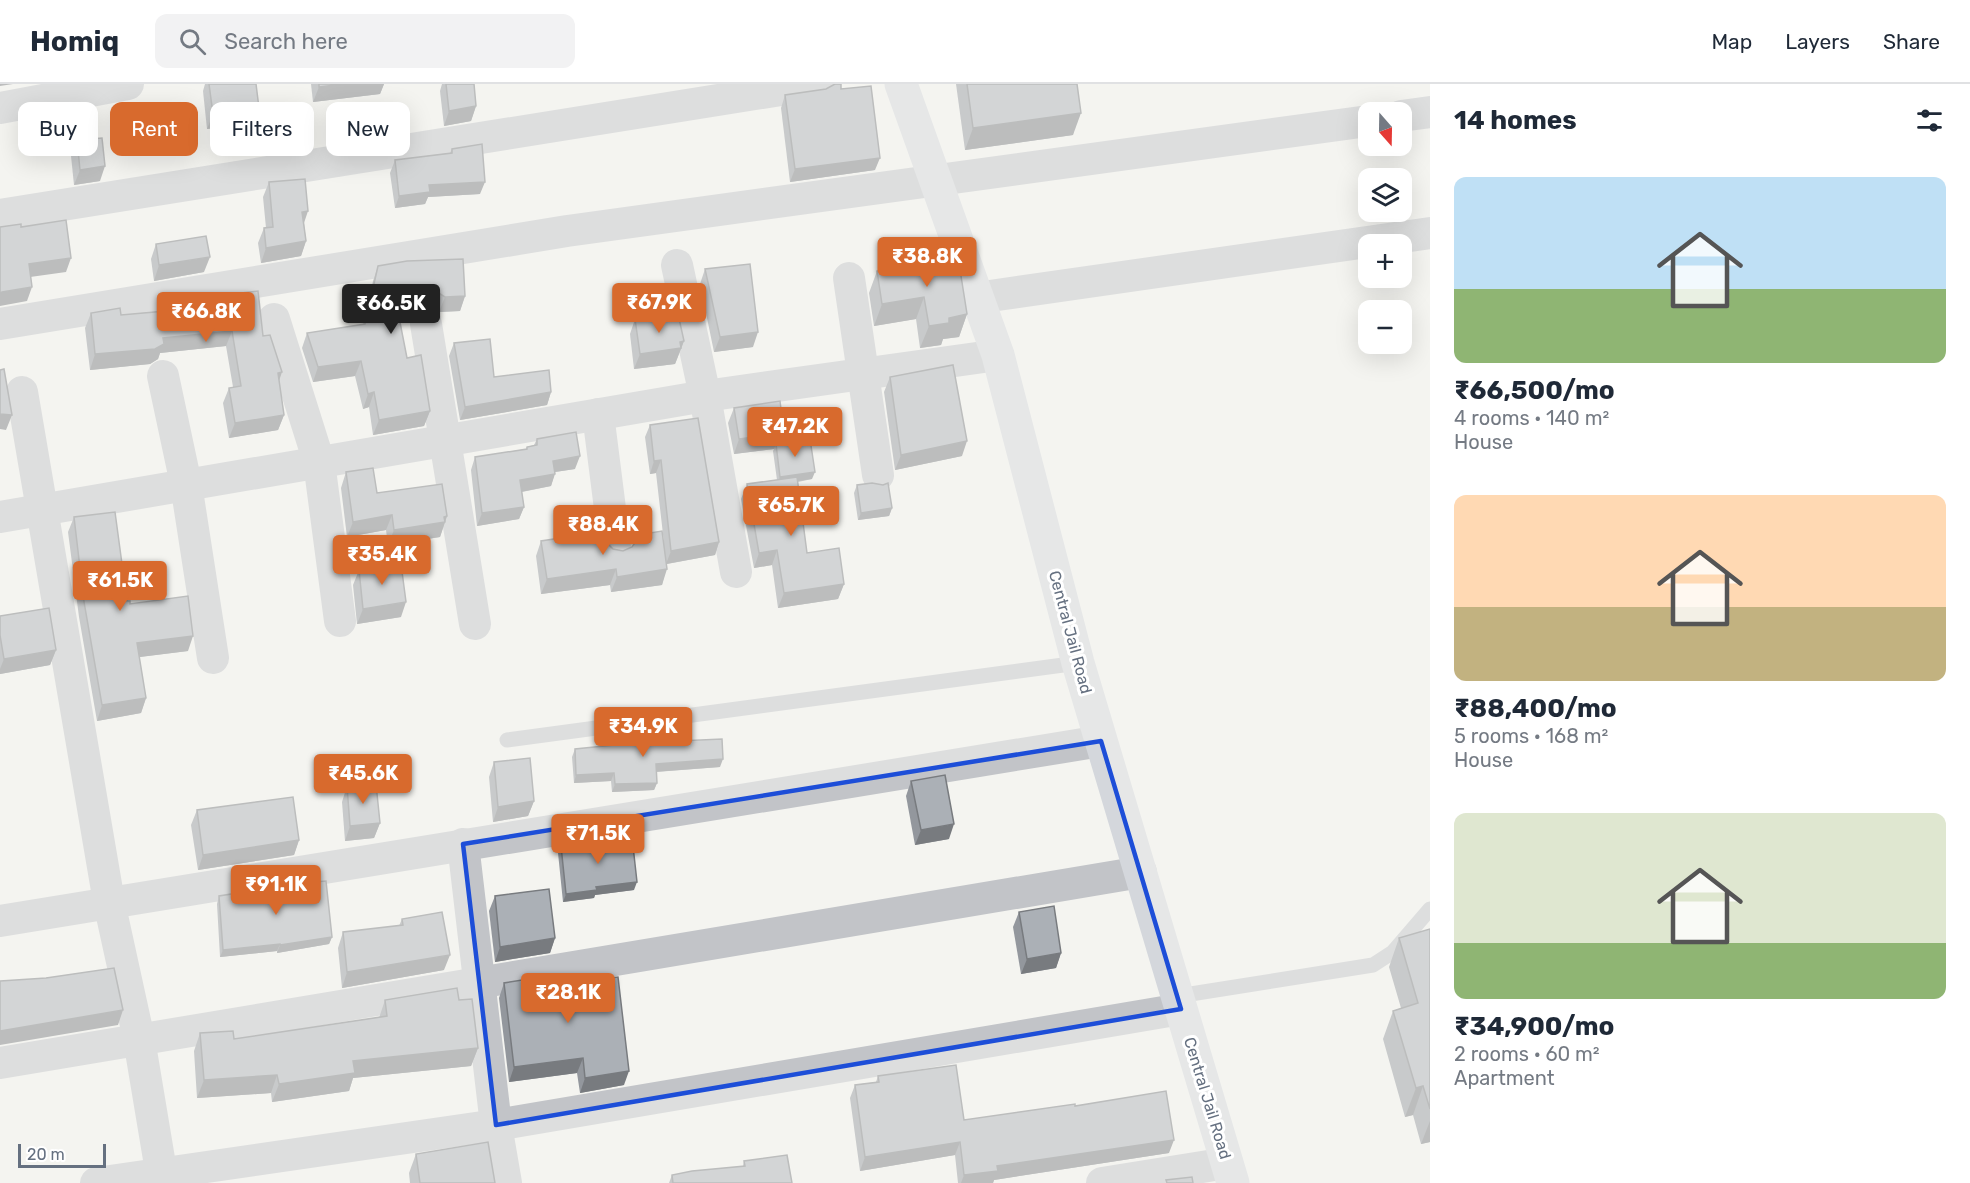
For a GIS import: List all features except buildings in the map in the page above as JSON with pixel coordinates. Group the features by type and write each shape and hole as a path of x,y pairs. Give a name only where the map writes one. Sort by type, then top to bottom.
{"main road":[{"name":"Central Jail Road","path":"901,84 921,136 934,182 998,355 1078,663 1230,1173"}],"street":[{"path":"0,108 128,84"},
{"path":"0,215 818,84"},
{"path":"1412,114 1430,112"},
{"path":"0,324 567,231 1358,122"},
{"path":"976,298 1430,233"},
{"path":"677,265 705,396 736,572"},
{"path":"849,278 878,475"},
{"path":"274,320 319,462 340,621"},
{"path":"426,324 475,624"},
{"path":"0,517 705,396 998,355"},
{"path":"163,376 186,484 213,658"},
{"path":"22,392 109,902 140,1039 162,1179"},
{"path":"598,414 615,548"},
{"path":"0,921 1101,741"},
{"path":"463,844 496,1125 506,1183"},
{"path":"0,1063 1141,872"},
{"path":"96,1183 162,1179 496,1125 1179,1003"},
{"path":"1102,1183 1230,1173"}],"lane":[{"path":"507,740 1078,663"},
{"path":"1179,1003 1373,965 1393,952 1430,909"}],"highlighted area":[{"path":"1101,741 1181,1009 496,1125 463,844"}]}
